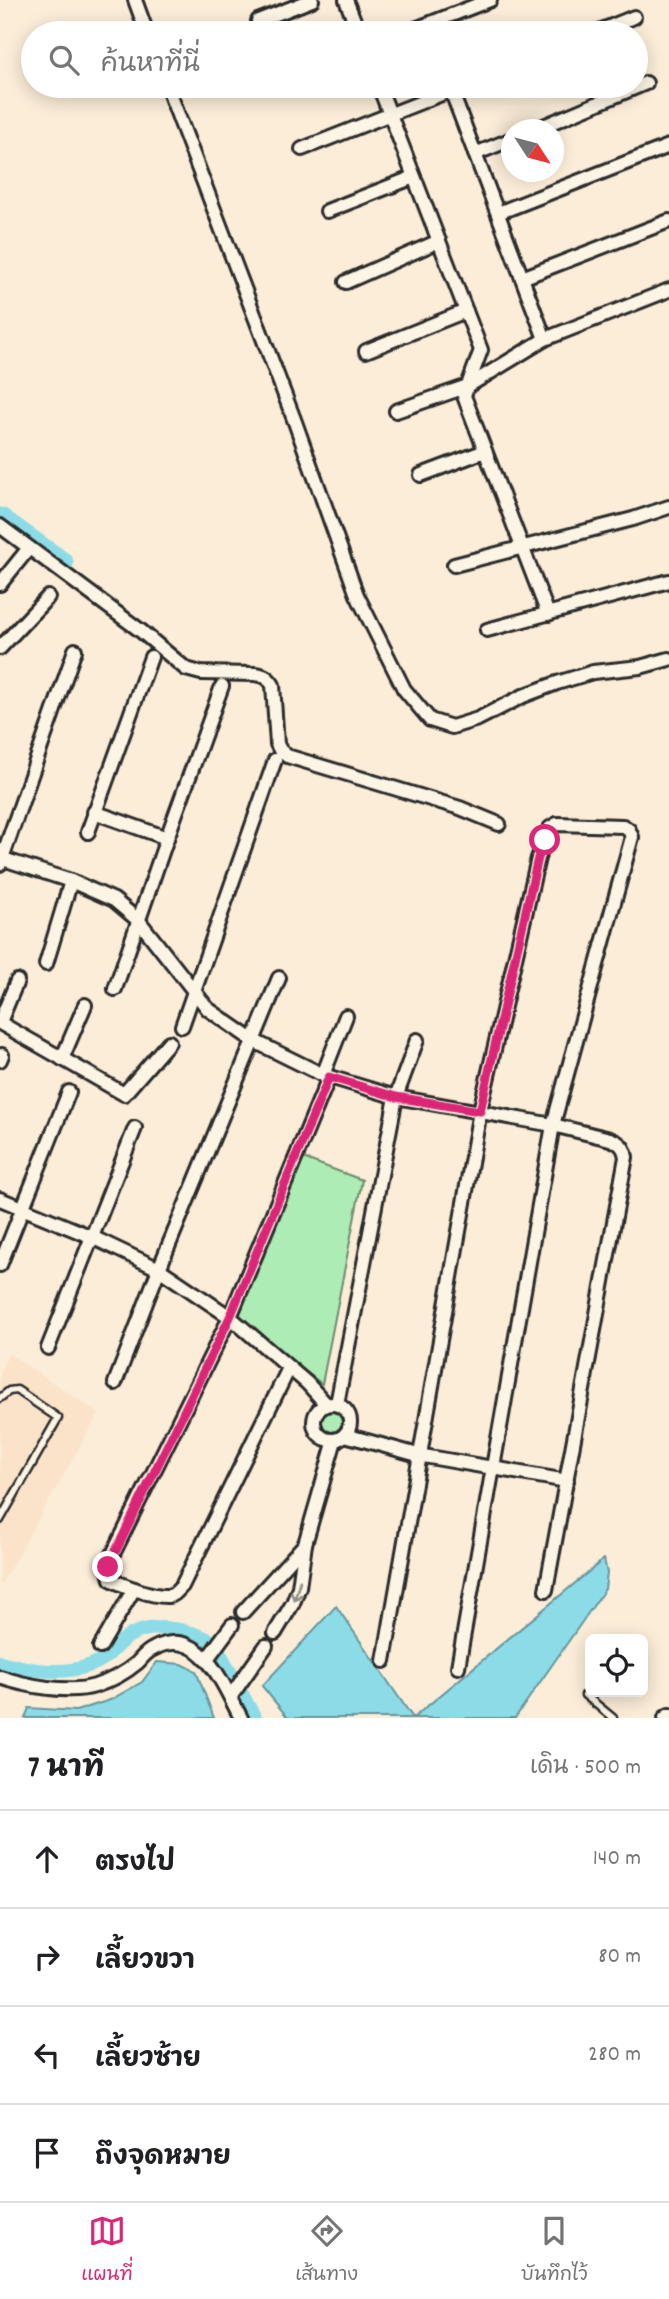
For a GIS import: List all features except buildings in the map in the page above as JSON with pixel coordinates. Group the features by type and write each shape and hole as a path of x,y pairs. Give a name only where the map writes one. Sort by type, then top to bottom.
{"street":[{"path":"135,0 143,21"},
{"path":"258,21 312,0"},
{"path":"346,0 354,21"},
{"path":"436,21 490,0"},
{"path":"624,21 634,17"},
{"path":"172,98 295,422 357,595 404,689 430,720 452,727 478,719 523,696 557,683 593,673 640,667 669,659"},
{"path":"384,98 481,350 464,396 548,614"},
{"path":"302,149 431,98"},
{"path":"460,98 475,154 545,339"},
{"path":"560,119 610,98"},
{"path":"475,154 501,143"},
{"path":"498,213 669,146"},
{"path":"327,211 414,177"},
{"path":"522,278 669,221"},
{"path":"346,282 439,241"},
{"path":"396,411 468,386 545,339 669,290"},
{"path":"366,351 466,311"},
{"path":"421,475 485,451"},
{"path":"454,565 633,519 669,507"},
{"path":"0,526 141,631 186,669 201,673 264,675 270,680 274,692 277,744 287,756 460,808 499,824"},
{"path":"0,584 29,548"},
{"path":"487,630 669,581"},
{"path":"0,648 48,597"},
{"path":"75,650 1,860 71,881 114,900 139,921 208,1009 254,1041 326,1076 396,1097 552,1125 618,1142 624,1148 626,1157 546,1590"},
{"path":"88,832 151,657"},
{"path":"115,989 222,686"},
{"path":"181,1026 275,760"},
{"path":"94,812 167,838"},
{"path":"384,1661 480,1111 538,858 550,828 564,824 623,826 632,837 552,1125 458,1667"},
{"path":"46,964 71,881"},
{"path":"115,1383 279,978"},
{"path":"17,981 0,1023 124,1094 169,1041"},
{"path":"62,1059 85,1004"},
{"path":"289,1368 176,1594 169,1597 134,1589 111,1579 108,1567 111,1558 230,1317 326,1076 346,1016"},
{"path":"416,1040 396,1097 332,1404 316,1413 314,1426 322,1437 340,1437 418,1455 567,1481"},
{"path":"0,1265 69,1092"},
{"path":"48,1348 135,1128"},
{"path":"0,1199 92,1237 159,1269 230,1317 318,1393 349,1415 350,1425 340,1437 305,1544 299,1587 275,1633"},
{"path":"243,1612 305,1544"},
{"path":"100,1647 134,1589"},
{"path":"210,1655 230,1628"},
{"path":"0,1677 42,1687 92,1687 125,1673 150,1650 167,1643 210,1655 233,1693 242,1718"},
{"path":"233,1693 266,1646"}],"lane":[{"path":"0,1398 9,1391 17,1390 58,1418 0,1520"},
{"path":"587,1697 613,1718"}],"shaded area":[{"path":"9,1354 99,1413 0,1586 0,1371"}],"green space":[{"path":"300,1157 362,1180 322,1384 237,1318"},
{"path":"332,1412 339,1415 342,1422 339,1429 332,1432 325,1429 322,1422 325,1415"}],"water":[{"path":"604,1559 607,1573 605,1589 515,1718 413,1718"},
{"path":"336,1606 413,1718 288,1718 262,1686"},
{"path":"157,1662 182,1664 196,1671 214,1718 25,1718 29,1708 76,1711 110,1700 142,1682"}],"waterway":[{"path":"0,519 62,563"},
{"path":"0,1662 46,1671 80,1668 101,1660 121,1642 143,1630 179,1630 214,1642 255,1718"}],"route":[{"path":"108,1567 230,1317 329,1077 396,1097 480,1111 538,858 545,840"}]}
